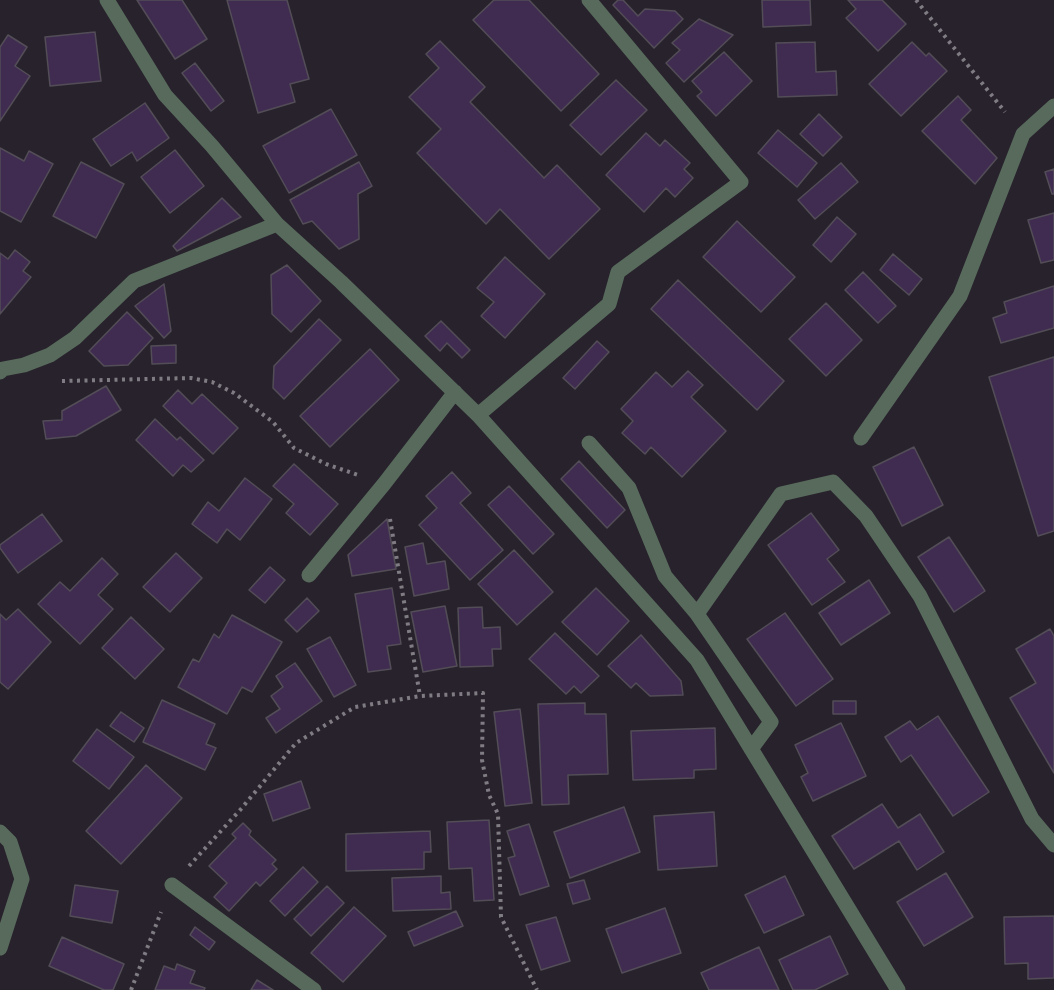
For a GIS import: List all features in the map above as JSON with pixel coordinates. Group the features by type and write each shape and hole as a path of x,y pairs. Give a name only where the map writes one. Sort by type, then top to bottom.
{"street":[{"path":"106,0 165,95 212,146 277,224 341,282 478,415 697,660 892,989"},
{"path":"478,415 609,304 618,272 741,182 589,0"},
{"path":"861,438 960,296 1023,134 1054,106"},
{"path":"0,372 3,369 24,365 50,355 75,338 134,281 277,224"},
{"path":"309,575 384,484 455,392"},
{"path":"589,443 629,488 665,576 697,614 771,722 751,750"},
{"path":"697,614 781,494 833,482 866,516 920,596 1032,819 1054,845"},
{"path":"0,832 10,842 22,879 0,948"},
{"path":"172,885 314,990"}],"path":[{"path":"916,0 1023,134"},
{"path":"24,365 42,381 191,378 212,382 234,393 273,422 294,448 326,464 384,484 420,696"},
{"path":"131,990 172,885 241,809 296,743 355,708 420,696 483,693 482,759 489,795 498,813 501,917 537,990"}],"building":[{"path":"137,0 182,0 207,39 175,59"},
{"path":"227,0 287,0 309,79 290,84 295,102 258,113"},
{"path":"494,0 529,0 599,74 561,111 473,20"},
{"path":"618,0 623,0 638,16 645,9 675,11 683,19 654,48 613,5"},
{"path":"762,0 810,0 811,25 763,27"},
{"path":"848,0 882,0 906,24 878,51 846,18 856,9"},
{"path":"699,19 733,35 684,82 666,63 680,50 672,43"},
{"path":"95,32 101,81 50,86 45,37"},
{"path":"8,35 27,47 15,66 30,76 0,121 0,47"},
{"path":"440,41 485,87 470,102 544,178 557,165 600,209 549,259 500,209 486,224 417,153 441,129 409,97 439,68 426,54"},
{"path":"815,42 816,72 836,71 837,95 778,97 776,43"},
{"path":"912,42 926,56 929,53 947,71 901,116 869,84"},
{"path":"724,52 752,81 716,116 697,96 702,92 692,81"},
{"path":"195,63 224,101 211,111 182,73"},
{"path":"616,80 647,110 601,155 570,125"},
{"path":"958,96 971,110 961,120 997,158 975,184 922,131"},
{"path":"145,103 169,138 137,161 132,152 111,166 93,139"},
{"path":"331,109 357,155 289,193 263,146"},
{"path":"819,114 842,137 823,156 800,134"},
{"path":"778,130 817,163 797,187 758,153"},
{"path":"646,133 660,146 665,140 690,163 684,169 693,178 675,197 666,188 644,212 606,175"},
{"path":"0,148 24,161 29,151 53,164 21,222 0,211"},
{"path":"175,150 204,186 170,213 141,177"},
{"path":"81,162 124,184 96,238 53,216"},
{"path":"359,162 372,186 358,194 359,239 339,249 312,221 303,224 290,200"},
{"path":"841,163 858,182 815,219 798,200"},
{"path":"1054,169 1054,194 1052,194 1045,172"},
{"path":"222,198 241,217 177,251 173,246"},
{"path":"1054,213 1054,260 1041,263 1028,220"},
{"path":"837,217 856,234 831,262 813,245"},
{"path":"737,221 795,277 761,312 703,257"},
{"path":"15,250 30,262 23,271 31,277 0,314 0,253 8,259"},
{"path":"893,254 922,279 909,295 880,270"},
{"path":"505,257 545,294 505,338 481,316 494,302 477,288"},
{"path":"287,265 321,301 291,332 272,314 271,275"},
{"path":"863,272 896,306 878,323 845,290"},
{"path":"678,280 784,381 757,410 651,309"},
{"path":"164,284 171,331 164,338 135,306"},
{"path":"1054,286 1054,328 1001,343 993,318 1007,313 1004,302"},
{"path":"826,303 862,340 826,376 789,339"},
{"path":"127,312 153,338 128,365 104,366 89,351"},
{"path":"319,319 341,340 284,399 273,388 274,366"},
{"path":"441,321 470,350 462,358 447,343 440,351 425,336"},
{"path":"597,341 609,352 575,389 563,378"},
{"path":"176,345 176,363 152,364 151,346"},
{"path":"370,349 399,380 330,447 300,416"},
{"path":"1054,357 1054,531 1038,536 989,377"},
{"path":"688,371 703,385 691,397 726,431 682,477 651,447 645,454 622,433 633,421 621,409 656,372 672,387"},
{"path":"106,386 121,410 76,436 46,439 43,421 62,420 62,411"},
{"path":"178,390 192,404 202,394 238,428 213,454 163,406"},
{"path":"155,419 177,440 180,437 204,460 191,472 183,465 173,476 136,440"},
{"path":"914,447 943,505 902,526 873,467"},
{"path":"579,461 625,510 607,528 561,479"},
{"path":"294,464 338,504 310,535 286,513 294,504 273,486"},
{"path":"452,472 471,493 460,503 503,550 470,580 419,525 437,508 426,496"},
{"path":"245,478 272,499 240,540 227,529 217,543 192,524 208,502 219,511"},
{"path":"509,486 554,534 533,554 488,505"},
{"path":"811,513 839,550 827,559 845,582 812,605 768,545"},
{"path":"42,514 62,541 18,573 0,545"},
{"path":"387,519 396,569 352,576 348,555"},
{"path":"949,537 985,591 954,612 918,557"},
{"path":"423,543 427,564 445,561 449,589 414,596 405,547"},
{"path":"514,550 553,592 517,625 478,584"},
{"path":"176,553 202,578 170,612 143,587"},
{"path":"102,558 118,574 98,595 113,609 80,644 38,604 60,582 70,591"},
{"path":"270,567 285,580 265,603 249,590"},
{"path":"869,580 890,613 841,645 819,613"},
{"path":"392,588 401,644 387,646 391,669 368,672 355,594"},
{"path":"596,588 629,621 597,655 562,622"},
{"path":"307,598 319,611 297,632 285,620"},
{"path":"445,606 457,666 423,672 411,612"},
{"path":"482,607 483,628 500,627 501,649 492,649 493,666 460,667 458,608"},
{"path":"18,609 51,642 8,689 0,682 0,614 6,620"},
{"path":"785,613 833,679 796,706 747,639"},
{"path":"232,615 282,642 252,692 242,687 227,714 178,687 193,659 199,662 214,634 219,638"},
{"path":"131,617 164,649 135,679 102,648"},
{"path":"1050,629 1054,636 1054,773 1010,698 1036,683 1016,649"},
{"path":"555,633 599,676 581,693 574,686 566,694 529,659"},
{"path":"641,635 681,681 683,695 650,696 636,683 631,688 608,666"},
{"path":"330,637 356,685 334,697 307,649"},
{"path":"295,663 322,701 276,733 266,718 280,709 271,696 283,687 276,676"},
{"path":"162,700 215,724 206,744 216,748 205,770 143,742"},
{"path":"833,701 856,701 856,714 833,714"},
{"path":"585,703 585,714 606,714 608,774 568,775 569,804 542,805 538,704"},
{"path":"520,709 532,803 505,806 494,712"},
{"path":"121,712 144,728 134,742 110,726"},
{"path":"938,716 989,792 953,816 911,755 901,762 885,737 910,721 917,730"},
{"path":"841,723 866,776 813,801 801,777 808,773 795,745"},
{"path":"715,728 716,769 694,770 694,778 633,780 631,731"},
{"path":"97,729 134,757 109,789 73,761"},
{"path":"146,765 182,798 121,864 86,831"},
{"path":"301,781 310,808 273,821 264,794"},
{"path":"882,804 898,828 920,814 944,852 917,870 899,841 854,869 832,836"},
{"path":"624,807 640,852 570,878 554,832"},
{"path":"714,812 717,866 658,870 654,816"},
{"path":"489,820 494,900 474,901 472,868 449,869 447,822"},
{"path":"243,823 251,831 249,835 276,860 272,864 277,869 260,886 256,882 229,911 214,897 227,883 209,866 236,838 232,834"},
{"path":"529,824 549,886 520,895 508,858 515,856 507,831"},
{"path":"430,831 431,852 424,852 424,869 346,871 346,834"},
{"path":"303,867 318,882 285,916 270,901"},
{"path":"946,873 973,917 924,946 897,902"},
{"path":"441,876 441,893 450,892 451,909 393,911 392,878"},
{"path":"785,876 804,915 764,933 745,895"},
{"path":"584,880 590,899 573,904 567,884"},
{"path":"75,885 118,891 112,923 70,916"},
{"path":"327,886 344,903 311,936 294,919"},
{"path":"354,907 386,936 343,982 311,953"},
{"path":"665,908 681,953 622,973 606,929"},
{"path":"456,911 463,926 414,946 408,932"},
{"path":"1054,916 1054,978 1028,979 1028,963 1005,964 1004,917"},
{"path":"556,917 570,961 541,970 526,925"},
{"path":"195,927 215,942 209,950 190,935"},
{"path":"830,936 848,974 815,990 793,990 779,960"},
{"path":"62,937 124,964 113,990 104,990 49,966"},
{"path":"759,947 779,990 709,990 701,973"},
{"path":"177,964 195,971 190,983 205,988 204,990 155,990 164,966 175,970"},
{"path":"257,980 273,990 251,990"}]}
